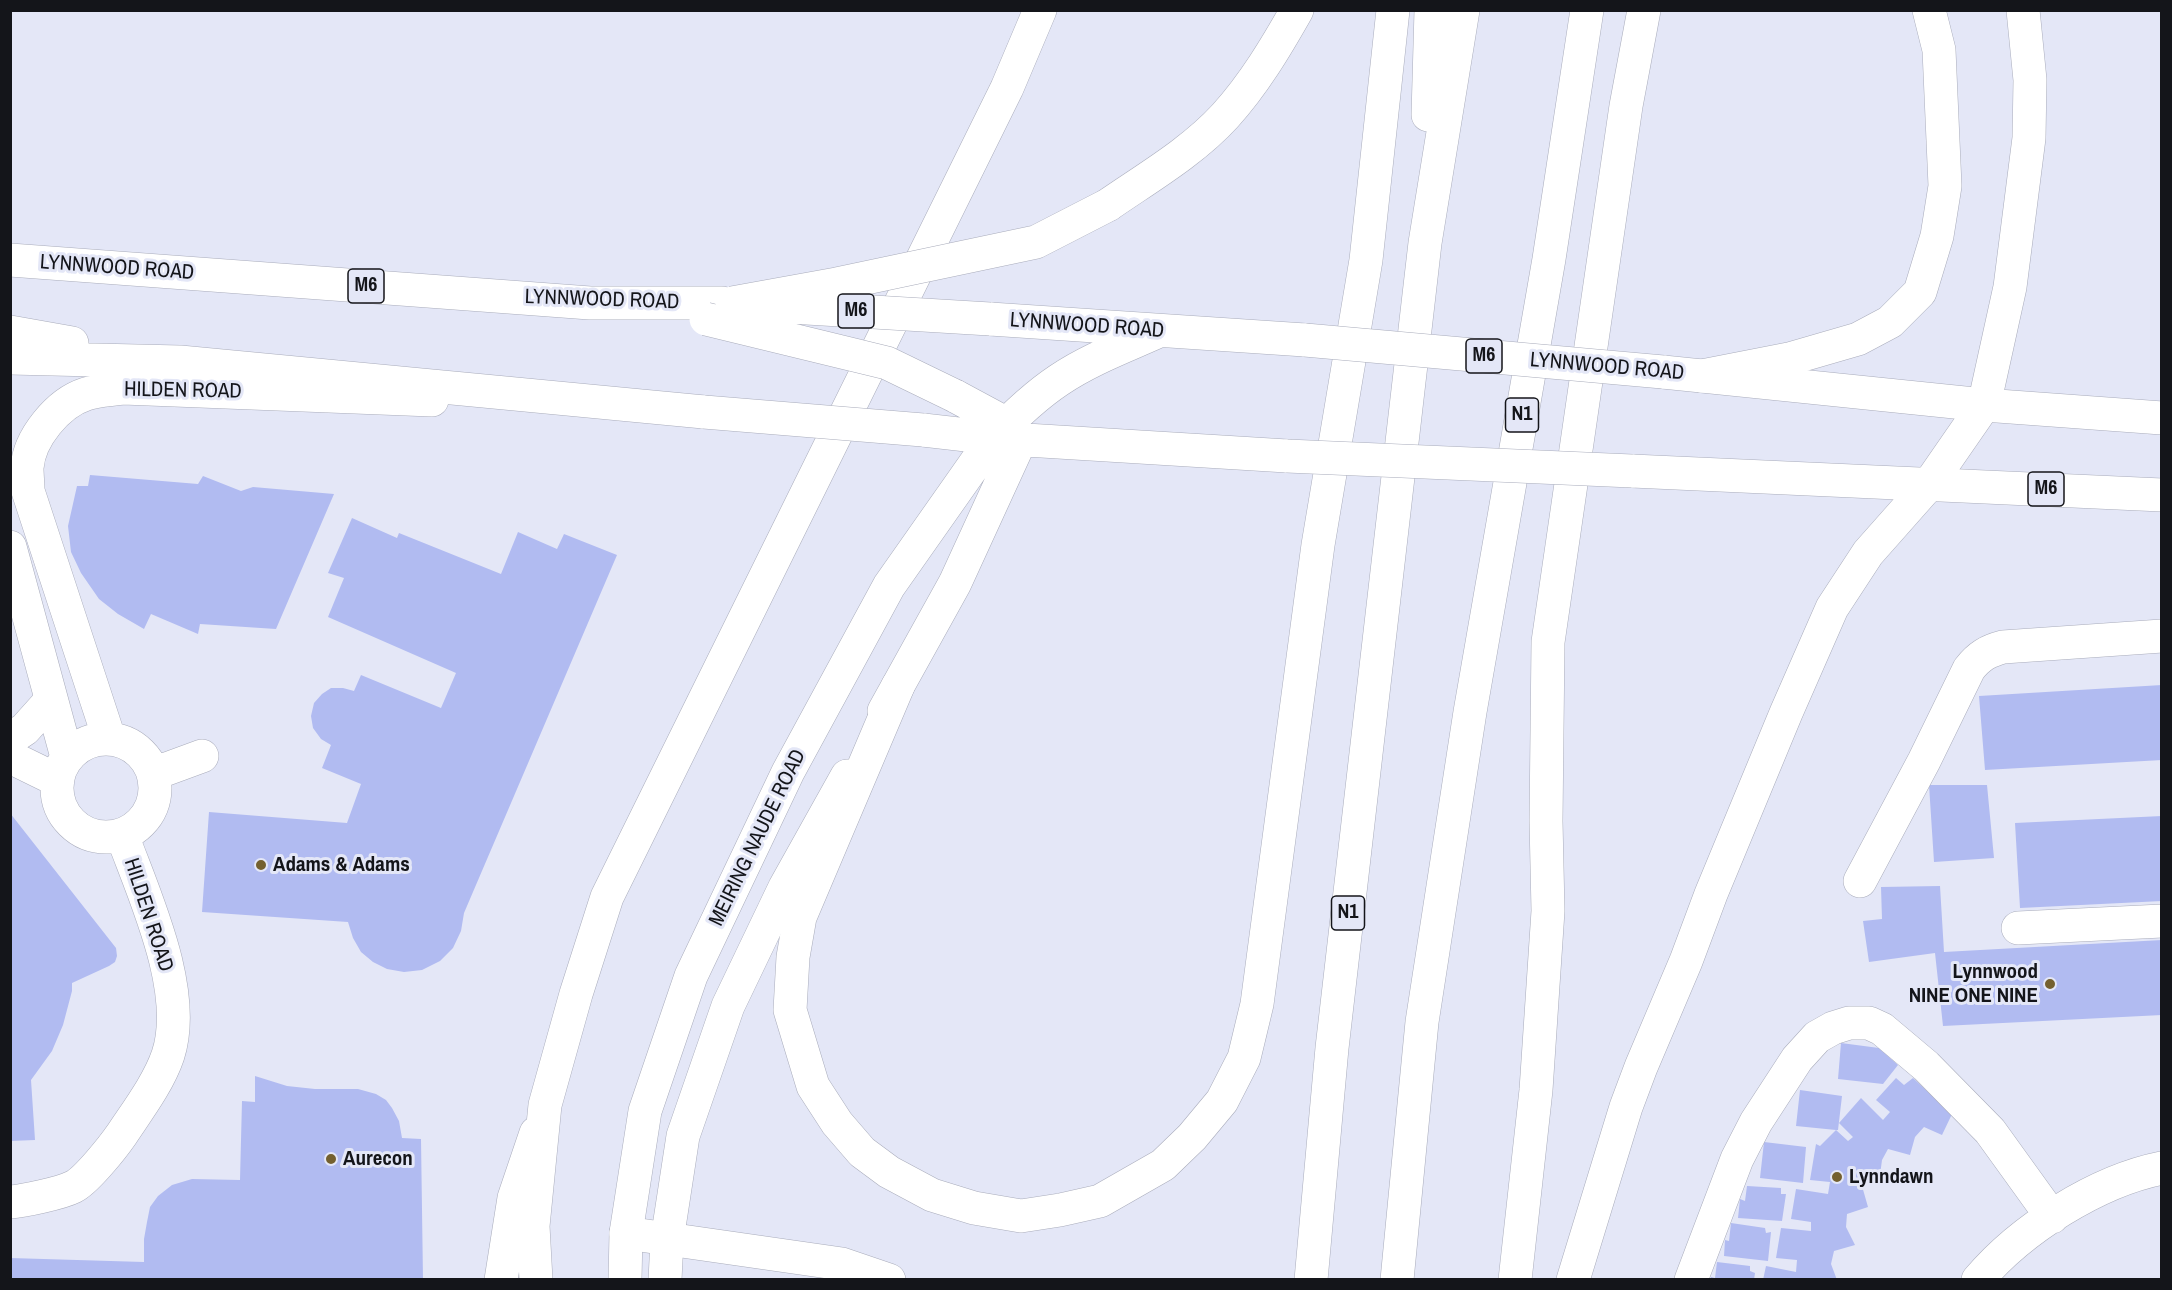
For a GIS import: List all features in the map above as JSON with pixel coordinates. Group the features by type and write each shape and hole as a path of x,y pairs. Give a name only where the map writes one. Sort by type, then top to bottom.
{"main road":[{"path":"501,1280 514,1198 545,1104 576,994 607,897 1002,98 1041,10"},
{"path":"720,308 1035,242 1108,206 1187,150 1224,117 1263,68 1297,10"},
{"path":"898,686 800,917 793,957 790,1010 813,1086 837,1123 862,1152 889,1172 932,1196 974,1208 1021,1216 1100,1201 1163,1166 1192,1137 1222,1101 1244,1058 1257,1004 1318,545 1366,260 1393,10"},
{"path":"1425,243 1431,10"},
{"name":"N1","path":"1311,1280 1332,1048 1425,243 1463,10"},
{"name":"N1","path":"1397,1280 1422,1022 1470,712 1549,259 1587,10"},
{"path":"1515,1280 1536,1090 1548,911 1546,821 1548,642 1626,106 1644,10"},
{"path":"1702,376 1789,359 1858,339 1890,322 1920,292 1937,236 1945,186 1939,50 1929,10"},
{"path":"1573,1280 1626,1107 1641,1067 1777,734 1823,629 1838,598 1868,553 1930,483 1984,405 2010,287 2030,138 2030,80 2024,10"},
{"name":"LYNNWOOD ROAD","path":"10,260 590,303 990,319 1305,340 1663,372 1984,405 2162,418"},
{"path":"720,308 887,363 955,396 1007,434"},
{"path":"665,1280 667,1240 683,1136 728,1006 785,887 955,583 1007,434 1058,380 1159,331"},
{"path":"10,332 180,362"},
{"name":"M6","path":"10,358 180,362 661,409 1287,456 2162,495"},
{"name":"HILDEN ROAD","path":"109,738 28,491 27,465 45,425 58,410 85,394 123,388 661,409"},
{"name":"MEIRING NAUDE ROAD","path":"625,1280 626,1233 645,1111 691,976 788,772 889,586 1007,434"},
{"name":"HILDEN ROAD","path":"10,547 51,700 62,769 57,793 68,820 79,830 93,836 122,835 135,828 146,817 153,804 155,789 153,774"},
{"path":"1860,881 1976,660 1991,650 2003,647 2162,636"},
{"path":"10,739 25,729 51,700"},
{"path":"10,757 62,769 86,743 109,738 137,749 147,760 153,774 202,756"},
{"name":"HILDEN ROAD","path":"10,1202 74,1187 110,1152 145,1101 168,1055 172,1032 171,992 160,939 122,835"},
{"path":"2018,928 2162,921"},
{"path":"1691,1280 1737,1159 1756,1122 1797,1059 1817,1037 1833,1028 1849,1023 1869,1023 1882,1029 1926,1066 1990,1131 2052,1217"},
{"path":"536,1280 533,1227 545,1104"},
{"path":"1978,1280 1989,1267 2025,1236 2076,1200 2147,1171 2162,1168"},
{"path":"626,1233 842,1264 890,1280"}],"building":[{"path":"90,475 198,484 203,476 241,491 253,487 334,494 276,629 200,624 198,634 151,614 144,629 118,614 99,599 81,573 71,552 68,526 77,486 88,486"},
{"path":"352,518 397,538 399,533 501,574 518,532 557,549 564,534 617,555 464,913 461,931 453,948 440,961 422,970 404,972 387,969 373,962 361,952 348,922 202,912 209,812 347,823 361,784 322,768 331,745 321,739 313,728 311,716 314,703 322,694 331,688 354,691 361,675 441,708 456,673 328,617 344,578 328,573"},
{"path":"2162,685 2162,760 1985,770 1979,696"},
{"path":"1929,785 1987,785 1994,858 1934,862"},
{"path":"10,813 116,948 117,956 115,962 109,966 72,983 63,1025 52,1051 31,1080 35,1140 10,1141"},
{"name":"Lynnwood NINE ONE NINE","path":"2162,816 2162,901 2020,908 2015,823"},
{"name":"Lynnwood NINE ONE NINE","path":"1940,886 1944,952 2162,940 2162,1015 1943,1026 1935,953 1869,962 1863,921 1882,919 1881,887"},
{"path":"1841,1043 1879,1048 1898,1065 1883,1084 1838,1079"},
{"name":"Aurecon","path":"255,1076 287,1086 315,1089 358,1089 376,1094 386,1100 392,1108 399,1121 402,1138 421,1139 423,1280 10,1280 10,1258 144,1262 144,1239 150,1207 158,1196 172,1185 192,1179 240,1180 242,1101 255,1102"},
{"name":"Lynndawn","path":"1896,1078 1904,1085 1913,1078 1952,1114 1942,1135 1924,1127 1915,1137 1910,1155 1888,1149 1882,1160 1880,1175 1863,1174 1862,1186 1868,1207 1847,1214 1846,1227 1855,1245 1834,1251 1831,1264 1837,1280 1763,1280 1766,1266 1796,1272 1797,1260 1776,1258 1781,1228 1811,1231 1811,1222 1791,1219 1796,1189 1828,1194 1830,1182 1810,1180 1816,1144 1820,1146 1836,1130 1848,1141 1853,1137 1839,1123 1861,1098 1883,1120 1890,1112 1876,1100"},
{"path":"1800,1090 1842,1096 1838,1130 1796,1126"},
{"path":"1764,1142 1806,1147 1803,1183 1760,1178"},
{"path":"1747,1186 1781,1188 1781,1194 1786,1194 1782,1221 1738,1218 1740,1199 1745,1201"},
{"path":"1731,1223 1765,1228 1766,1233 1771,1232 1768,1261 1724,1256 1725,1240 1729,1241"},
{"path":"1717,1262 1750,1266 1750,1271 1755,1273 1754,1280 1710,1280 1711,1277 1715,1278"}],"place":[{"name":"Adams & Adams","path":"261,865"},
{"name":"Lynnwood NINE ONE NINE","path":"2050,984"},
{"name":"Aurecon","path":"331,1159"},
{"name":"Lynndawn","path":"1837,1177"}]}
